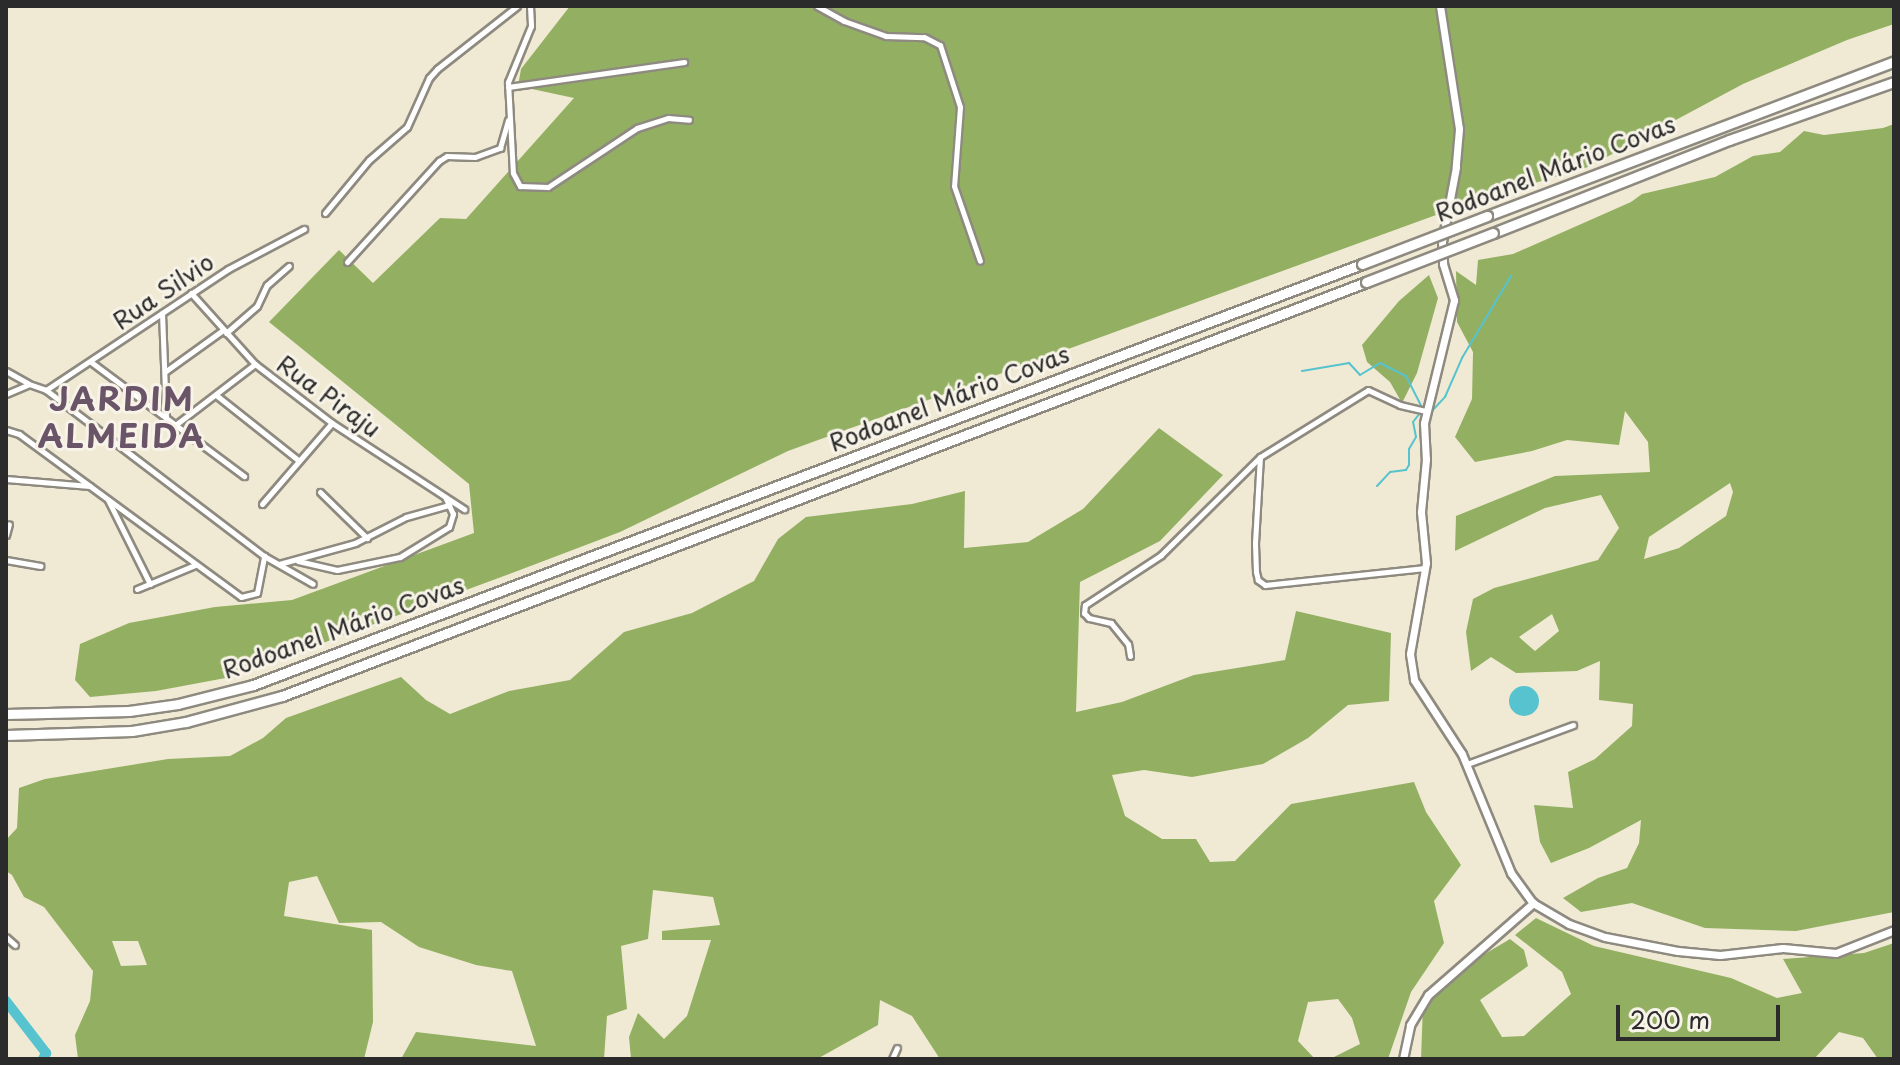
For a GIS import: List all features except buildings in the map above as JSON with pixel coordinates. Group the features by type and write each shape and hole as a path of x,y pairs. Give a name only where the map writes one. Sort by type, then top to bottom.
{"highway":[{"name":"Rodoanel Mário Covas","path":"6,714 129,711 253,685 1894,61"},
{"name":"Rodoanel Mário Covas","path":"11,735 132,731 186,722 282,696 1729,140 1894,82"}],"main road":[{"path":"1440,6 1459,129 1456,167 1442,242 1443,264 1454,300 1426,411 1421,508 1425,568 1413,636 1411,671 1467,764 1504,861 1533,903 1585,931 1698,954 1783,948 1836,953 1894,930"},
{"path":"1403,1059 1410,1025 1428,995 1533,903"}],"street":[{"path":"325,213 369,160 407,127 429,78 437,69 517,6"},
{"path":"530,6 531,26 511,72 508,87 516,181 520,186 538,188 560,180 637,128 668,118 689,120"},
{"path":"817,6 844,21 877,33 924,37 940,45 960,107 959,157 954,186 980,261"},
{"path":"508,87 684,62"},
{"path":"347,262 439,161 447,156 475,157 500,148 510,115"},
{"name":"Rua Silvio","path":"46,390 191,293 304,229"},
{"path":"166,371 257,306 267,285 289,266"},
{"name":"Rua Piraju","path":"191,293 255,364 332,423 464,509"},
{"path":"162,312 166,420"},
{"path":"91,362 244,476"},
{"path":"174,426 255,364"},
{"path":"6,371 46,390 264,556 313,584"},
{"path":"6,394 29,384"},
{"path":"1130,656 1128,644 1111,623 1089,618 1084,613 1085,605 1161,555 1260,457 1371,389 1400,405 1426,411"},
{"path":"216,395 298,460"},
{"path":"262,504 332,423"},
{"path":"6,430 19,434 233,593 247,598 257,593 264,556"},
{"path":"1260,457 1255,543 1256,572 1261,584 1425,568"},
{"path":"6,479 91,486"},
{"path":"320,492 367,538"},
{"path":"298,561 337,570 400,557 449,527 453,514 445,497"},
{"path":"108,500 150,584"},
{"path":"278,565 367,538 406,517 449,505"},
{"path":"6,535 9,524"},
{"path":"6,560 40,566"},
{"path":"137,589 196,564"},
{"path":"1467,764 1573,725"},
{"path":"6,937 15,945"},
{"path":"892,1059 897,1048"}],"green space":[{"path":"570,6 1894,6 1894,24 1847,40 1743,84 1588,167 1469,203 788,451 620,532 520,570 231,677 156,691 90,697 75,680 80,644 129,623 215,607 292,600 474,533 469,484 269,322 339,250 373,283 440,218 466,219 574,98 518,86 521,69"},
{"path":"1894,124 1894,912 1796,931 1705,928 1632,903 1581,912 1563,898 1598,878 1627,868 1639,843 1641,820 1589,848 1551,863 1540,842 1534,805 1573,808 1568,772 1595,759 1632,726 1633,704 1599,700 1600,661 1577,671 1516,673 1491,657 1471,671 1466,632 1473,599 1494,588 1598,560 1619,528 1601,495 1545,508 1455,551 1456,516 1555,476 1650,472 1648,442 1625,411 1619,445 1567,440 1532,451 1475,462 1455,437 1472,399 1473,352 1457,322 1456,271 1476,285 1478,260 1513,254 1631,202 1642,194 1715,177 1753,156 1780,152 1804,131 1824,135","holes":["1730,483 1733,492 1726,516 1679,548 1644,559 1649,537","1552,614 1559,631 1535,651 1519,637"]},
{"path":"1429,275 1438,298 1417,373 1402,403 1390,382 1367,362 1362,345 1399,301"},
{"path":"1159,428 1223,475 1160,541 1080,582 1076,712 1122,702 1194,675 1285,660 1296,611 1391,633 1389,701 1348,705 1308,738 1263,764 1192,777 1144,770 1112,775 1125,816 1162,839 1196,839 1210,862 1235,861 1291,804 1414,782 1426,812 1461,865 1434,901 1444,943 1411,992 1388,1059 1330,1059 1360,1044 1352,1018 1338,999 1308,1002 1298,1041 1315,1059 940,1059 912,1016 880,1000 878,1025 817,1059 631,1059 629,1037 638,1013 664,1039 687,1016 711,940 662,940 662,931 720,925 713,897 653,890 648,939 621,946 627,1009 607,1016 604,1059 401,1059 416,1032 536,1046 512,971 476,965 419,947 381,922 339,923 317,876 289,882 284,916 372,930 373,1022 364,1059 78,1059 75,1035 90,1001 93,971 44,907 24,897 12,875 6,871 6,840 17,828 19,788 45,779 168,759 230,756 263,738 286,718 401,677 426,700 450,714 509,691 570,680 624,632 692,613 754,581 778,539 806,517 912,504 965,491 964,548 1028,542 1083,509","holes":["112,941 138,941 147,965 121,966"]},
{"path":"1536,918 1594,946 1731,978 1777,998 1802,993 1783,959 1864,953 1894,943 1894,1059 1878,1059 1863,1038 1839,1032 1814,1059 1421,1059 1423,1004 1473,961 1510,939 1524,950 1528,966 1480,1000 1502,1037 1524,1036 1571,994 1562,972 1515,935"}],"water":[{"path":"1524,686 1530,687 1538,695 1538,707 1530,715 1524,716 1518,715 1510,707 1509,701 1510,695 1518,687"}],"waterway":[{"path":"1431,412 1445,397 1462,358 1511,276"},
{"path":"1302,371 1349,363 1360,375 1380,363 1406,376 1422,407"},
{"path":"1377,486 1390,472 1406,470 1409,465 1409,449 1416,437 1413,422 1420,413"},
{"path":"6,1001 46,1053 43,1059"}],"district":[{"name":"JARDIM ALMEIDA","path":"122,418"}]}
